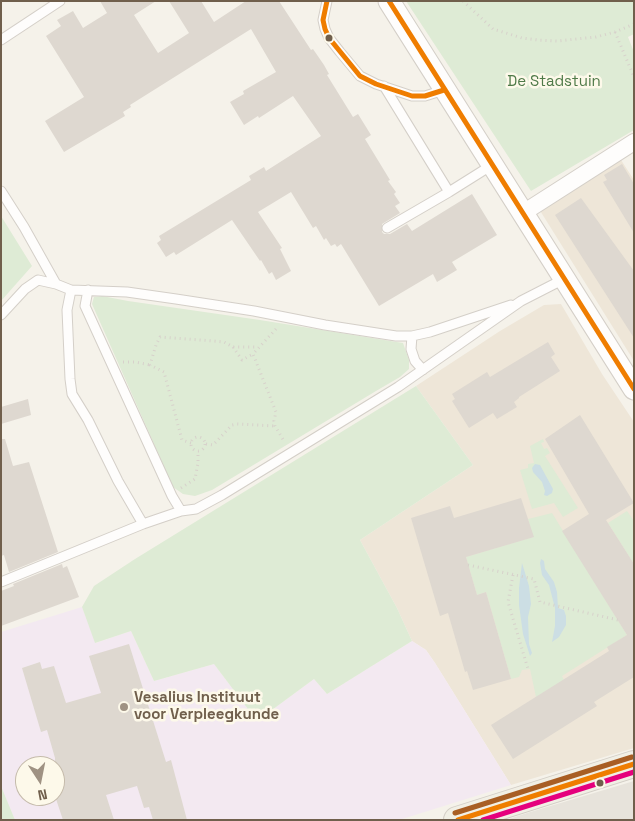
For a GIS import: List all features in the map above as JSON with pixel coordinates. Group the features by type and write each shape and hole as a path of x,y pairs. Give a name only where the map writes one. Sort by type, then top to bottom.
{"main road":[{"path":"458,820 634,764"}],"street":[{"path":"389,1 634,389"},
{"path":"523,213 634,142"}],"lane":[{"path":"1,40 60,1"},
{"path":"327,1 324,20 325,29 329,38 360,76 412,96 425,96 444,90"},
{"path":"384,86 449,192"},
{"path":"388,228 492,165"},
{"path":"1,191 56,284"},
{"path":"1,582 143,524 181,511 196,509 222,495 423,370 521,301 564,279"},
{"path":"1,316 25,289 38,280 71,290 127,292 254,311 396,336 412,336 430,332 521,301"},
{"path":"71,290 67,310 72,394 88,420 118,481 143,524"},
{"path":"91,290 85,306 172,496 181,511"},
{"path":"412,336 411,349 415,361 423,370"}],"path":[{"path":"463,1 493,29 522,38 567,40 596,37 634,24"},
{"path":"615,32 634,77"},
{"path":"150,365 160,337 224,342 233,347 242,360 253,354 276,328 280,317"},
{"path":"233,347 258,347"},
{"path":"253,354 276,412 275,426 290,452"},
{"path":"111,362 136,362 150,365 164,372 182,440 191,443 194,450 198,452"},
{"path":"191,443 197,437 201,438 206,444 214,446 232,425 275,426"},
{"path":"198,452 206,444"},
{"path":"172,496 195,479 198,452"},
{"path":"468,565 534,579 540,602 618,620"},
{"path":"513,575 508,602 528,669"}],"shaded area":[{"path":"621,160 634,180 634,361 539,209"},
{"path":"561,304 602,374 634,422 634,748 511,785 435,663 426,650 412,641 397,608 360,540 473,465 416,386 500,331 544,305"},
{"path":"535,464 540,465 553,489 552,493 547,496 544,495 545,491 542,482 533,472 532,468"},
{"path":"541,559 544,561 545,569 554,582 558,608 564,610 566,616 566,625 559,637 552,642 555,626 555,608 549,585 542,575"},
{"path":"522,563 529,586 531,604 528,617 529,644 532,653 530,656 523,634 519,605"},
{"name":"Vesalius Instituut voor Verpleegkunde","path":"82,607 96,643 131,631 154,681 214,664 257,721 314,679 327,694 412,641 426,650 435,663 511,785 399,820 15,820 1,786 1,632"},
{"path":"634,781 634,820 506,820 527,813"}],"green space":[{"name":"De Stadstuin","path":"406,1 634,1 634,34 628,37 634,52 634,130 531,191"},
{"path":"1,216 32,266 1,301"},
{"path":"102,296 403,343 409,360 409,369 400,377 212,490 195,496 183,494 173,487 92,304 94,297"},
{"path":"416,386 473,465 360,540 397,608 412,641 327,694 314,679 257,721 214,664 154,681 131,631 95,643 82,607 94,586"},
{"path":"543,439 544,442 541,443 544,449 547,448 550,453 545,456 578,508 563,517 554,503 532,509 520,470 528,468 528,464 534,463 530,446"},
{"path":"627,511 634,521 634,564 608,523"},
{"path":"552,513 627,635 562,676 564,680 536,697 530,669 522,670 519,677 511,679 486,592 477,595 466,557 533,537 528,519"},
{"path":"1,786 15,820 1,820"}],"building":[{"path":"100,1 156,1 134,15 158,53 189,33 169,1 201,1 214,22 246,1 279,1 311,50 313,49 324,65 329,74 327,75 353,117 358,114 371,135 365,139 390,180 388,181 396,192 394,194 400,203 395,206 400,213 382,224 382,232 390,234 407,224 412,231 472,194 497,235 452,262 457,270 437,282 433,274 379,306 341,244 337,247 335,244 331,246 326,238 324,240 316,226 313,228 291,192 258,212 282,248 280,249 291,271 276,280 272,272 269,274 232,220 176,255 174,252 166,257 157,243 161,240 159,236 251,180 249,176 264,167 266,171 321,136 293,96 259,118 258,116 244,125 230,102 244,94 243,91 276,72 251,29 130,105 131,107 123,112 125,116 64,152 45,121 84,97 46,36 61,26 57,20 73,11 83,28 107,13"},
{"path":"622,164 634,184 634,233 603,182 607,180 604,175"},
{"path":"581,198 634,271 634,338 555,215"},
{"path":"548,342 555,354 551,357 560,371 519,397 514,402 517,407 497,419 493,413 469,428 452,401 455,399 452,394 487,372 490,377"},
{"path":"28,399 31,415 1,424 1,407"},
{"path":"580,415 634,503 606,520 634,564 634,677 594,702 597,706 513,759 491,725 609,651 607,647 627,635 562,531 589,514 545,439"},
{"path":"1,439 5,439 13,466 29,462 58,552 9,572 4,555 1,556"},
{"path":"521,498 534,537 466,557 477,595 486,592 511,679 473,690 467,671 465,672 448,613 440,616 411,518 450,506 454,518"},
{"path":"62,564 63,568 67,566 79,597 1,626 1,591 14,586 13,584"},
{"path":"129,644 166,762 171,760 187,820 153,820 149,807 144,808 137,786 106,795 114,820 63,820 58,806 65,806 65,756 54,756 47,730 41,732 22,668 40,662 42,669 54,666 66,703 101,693 89,656"}],"transit line":[{"path":"327,1 323,20 325,29 329,38 360,76 376,84 412,96 425,96 444,90"},
{"path":"389,1 634,389"},
{"path":"455,813 632,757"},
{"path":"458,820 634,764"},
{"path":"483,820 634,772"}],"place":[{"name":"Vesalius Instituut voor Verpleegkunde","path":"124,707"}]}
